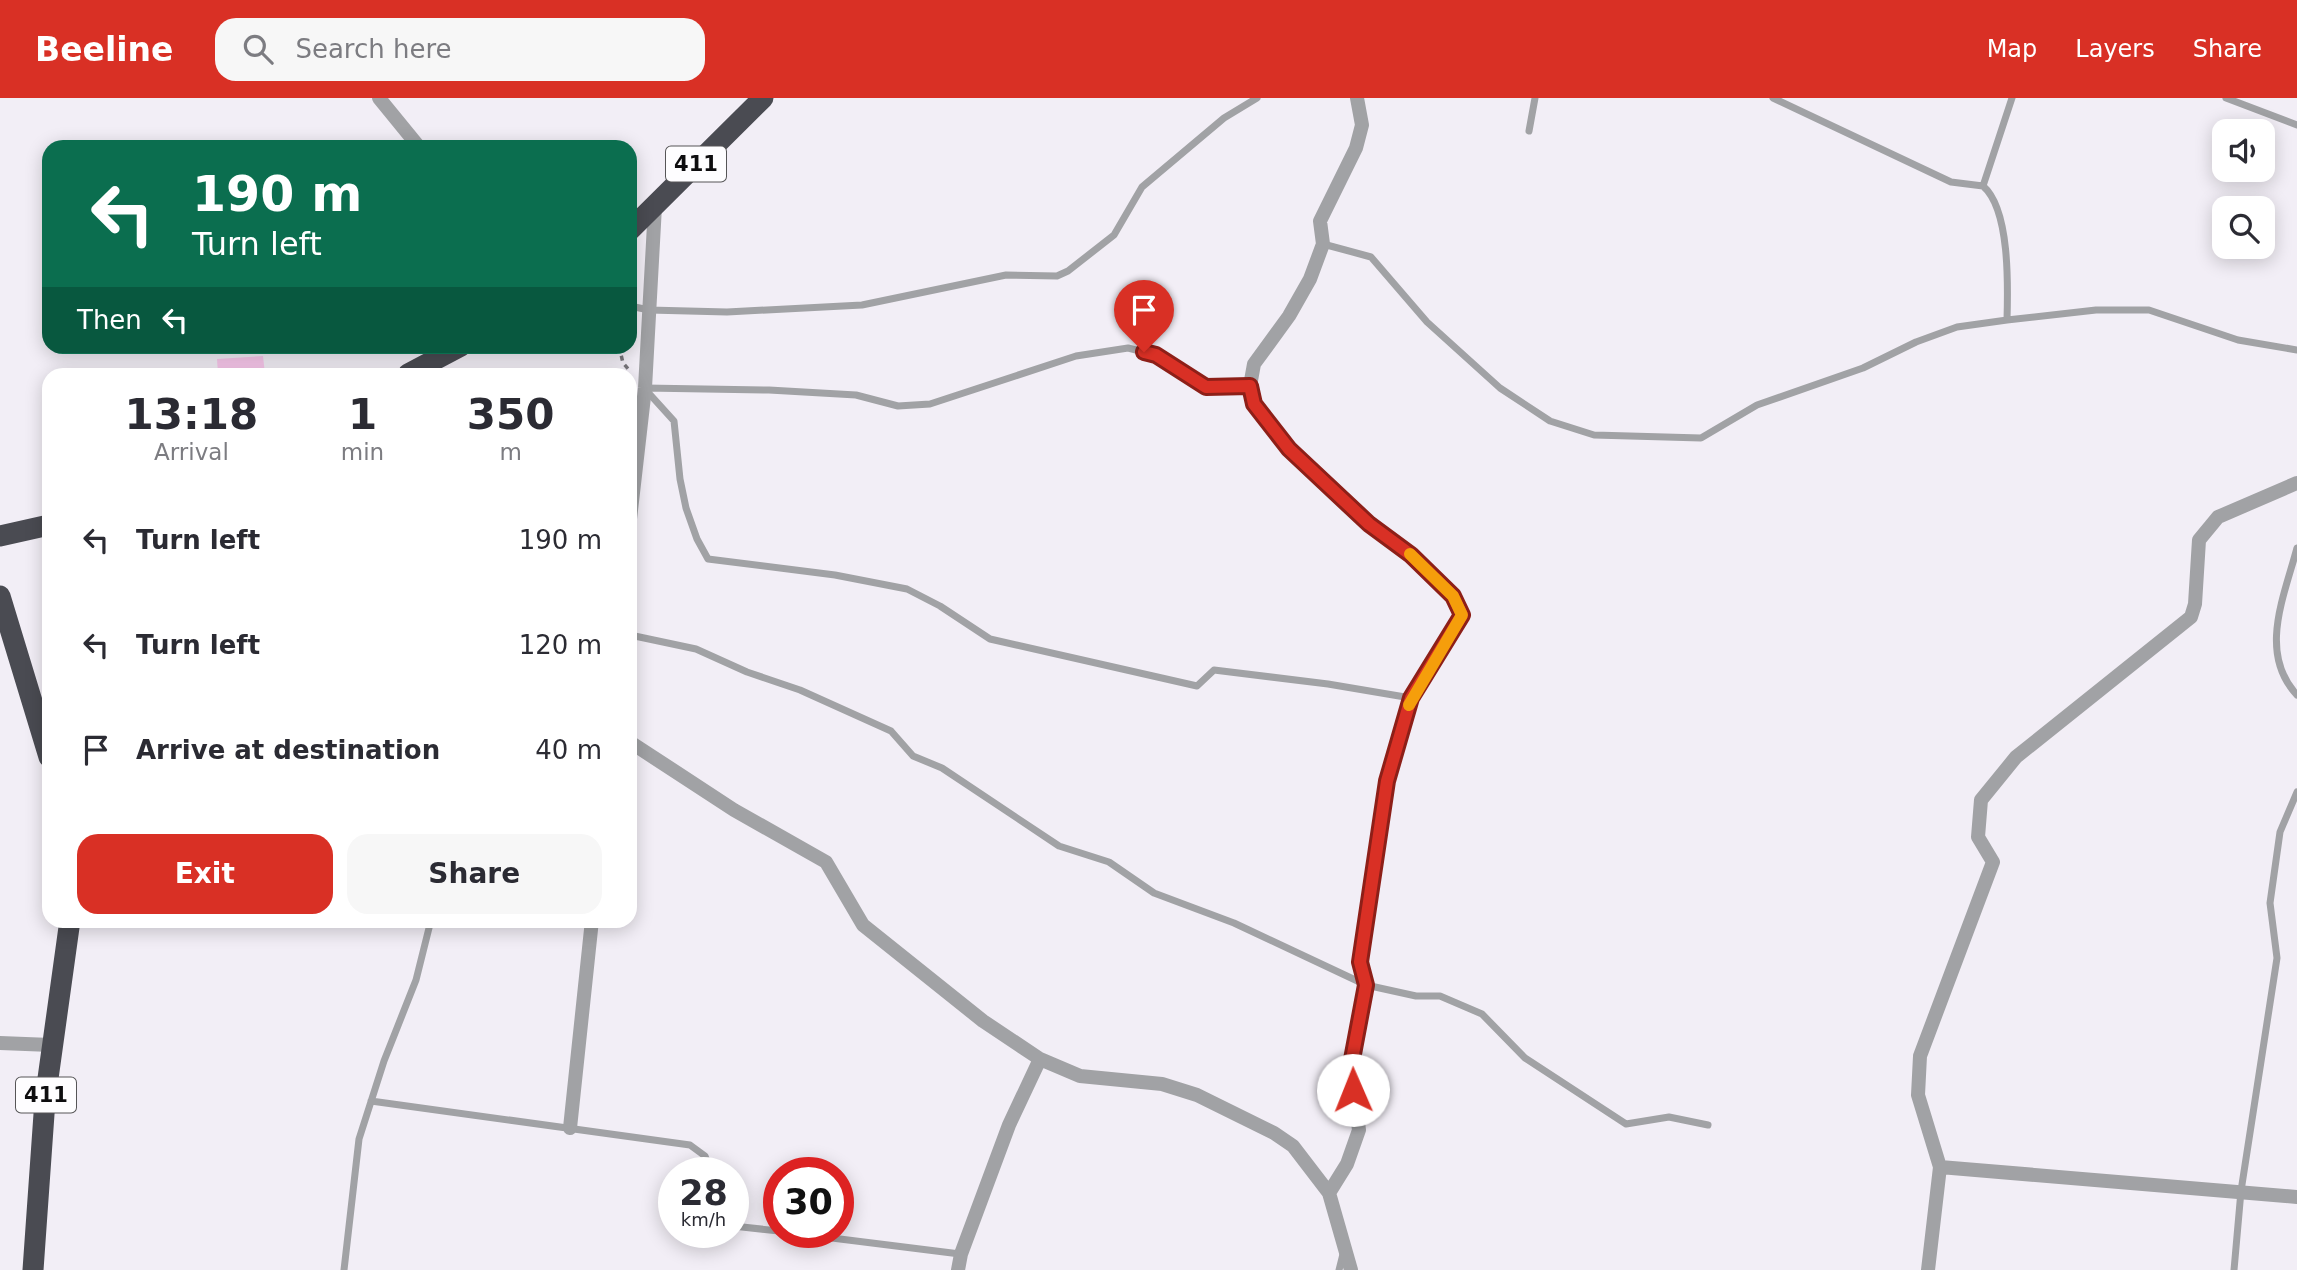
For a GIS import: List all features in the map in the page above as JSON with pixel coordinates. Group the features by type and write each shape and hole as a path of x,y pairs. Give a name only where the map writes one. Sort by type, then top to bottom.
{"highway":[{"name":"411","path":"637,223 763,98"},
{"path":"419,368 446,354"},
{"path":"0,536 42,527"},
{"path":"0,596 42,734"},
{"name":"411","path":"33,1270 51,1045 69,928"}],"street":[{"path":"379,98 413,140"},
{"path":"1329,1194 1347,1164 1359,1130 1350,1070 1366,985 1360,962 1387,781 1411,698 1462,615 1453,596 1411,555 1369,524 1289,449 1254,404 1250,386 1254,364 1289,316 1310,279 1323,243 1320,221 1356,148 1362,125 1357,98"},
{"path":"637,458 645,388 654,206"},
{"path":"1928,1270 1940,1167 1918,1095 1920,1056 1993,862 1978,837 1981,800 2015,757 2191,617 2195,604 2199,540 2217,517 2297,483"},
{"path":"637,747 734,810 826,862 863,925 983,1021 1040,1059 1080,1076 1162,1084 1197,1095 1274,1133 1293,1146 1329,1194 1351,1270"},
{"path":"570,1128 591,928"},
{"path":"0,1044 51,1045"},
{"path":"958,1270 961,1254 1009,1125 1040,1059"},
{"path":"1940,1167 2297,1197"}],"lane":[{"path":"637,307 727,312 862,305 1006,275 1057,276 1068,271 1114,235 1142,187 1224,118 1257,98"},
{"path":"1529,131 1535,98"},
{"path":"1773,98 1951,182 1983,186 1993,194 1999,213 2008,284 2007,320"},
{"path":"1983,186 2012,98"},
{"path":"2226,98 2297,125"},
{"path":"1323,243 1371,257 1427,322 1500,388 1550,421 1594,435 1700,438 1757,405 1863,368 1916,342 1956,327 2007,320 2096,310 2149,310 2238,340 2297,350"},
{"path":"645,388 781,391 856,396 898,406 930,404 1076,356 1128,348 1156,355 1206,387 1250,386"},
{"path":"645,388 674,421 686,508 697,539 708,559 835,575 907,589 940,606 990,639 1197,686 1214,670 1328,684 1411,698"},
{"path":"2297,548 2277,622 2276,660 2285,682 2297,695"},
{"path":"637,636 696,649 747,672 800,690 891,731 913,756 942,768 1059,846 1109,862 1154,893 1234,923 1366,985 1416,996 1440,996 1482,1014 1525,1058 1626,1124 1669,1117 1709,1125"},
{"path":"2234,1270 2241,1191 2277,958 2270,903 2280,832 2297,792"},
{"path":"344,1270 359,1139 384,1061 416,980 429,928"},
{"path":"371,1101 691,1145 705,1157"},
{"path":"854,1241 961,1254"},
{"path":"1339,1270 1345,1248"}],"building":[{"path":"263,356 264,368 218,368 217,359"}],"slow traffic":[{"path":"1409,705 1462,615 1453,596 1410,554"}],"route":[{"path":"1144,352 1156,355 1206,387 1250,386 1254,404 1289,449 1369,524 1411,555 1453,596 1462,615 1411,698 1387,781 1360,962 1366,985 1350,1070 1353,1090"}]}
